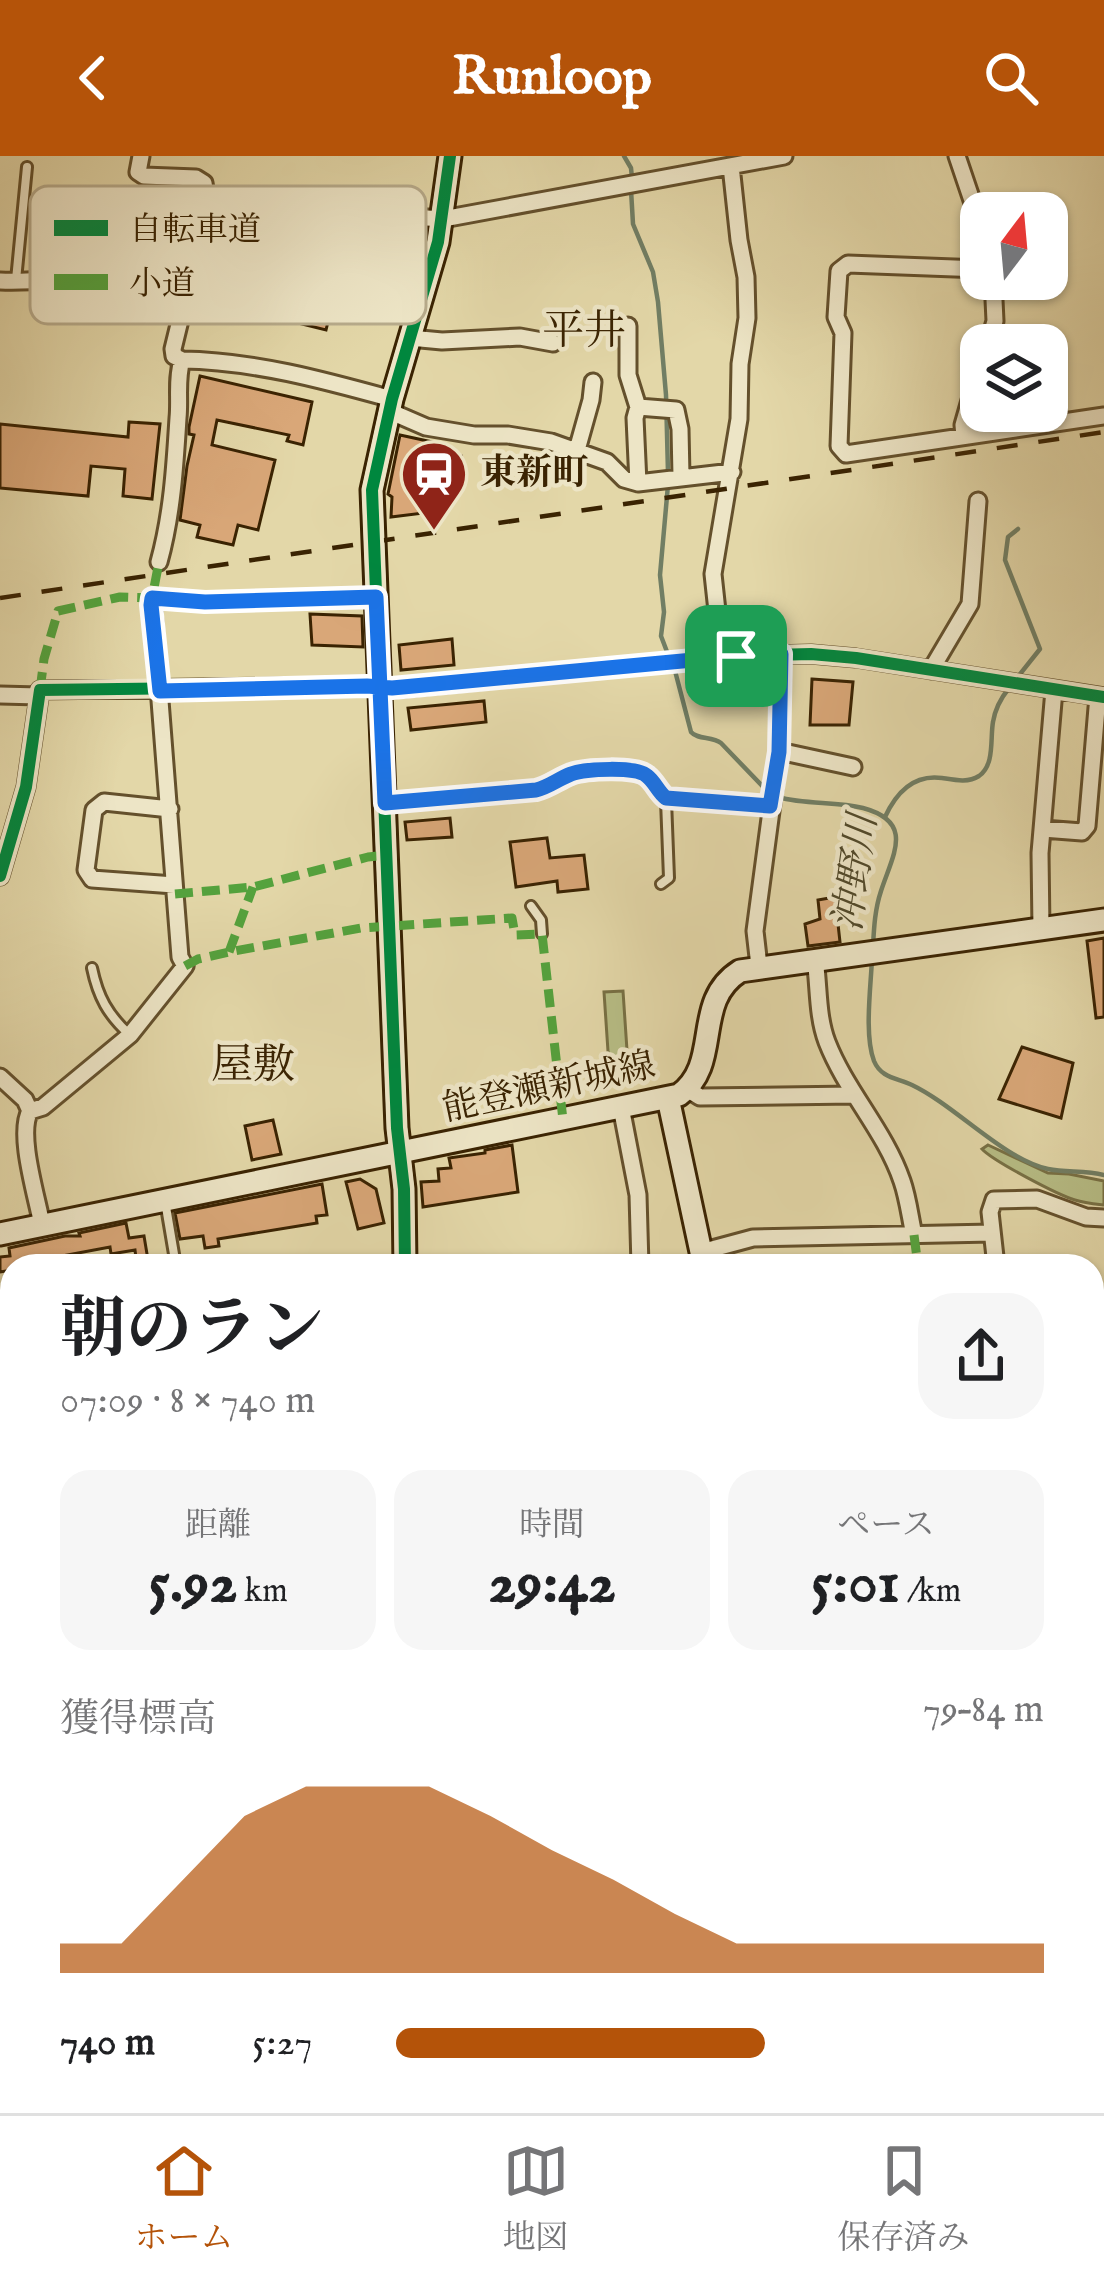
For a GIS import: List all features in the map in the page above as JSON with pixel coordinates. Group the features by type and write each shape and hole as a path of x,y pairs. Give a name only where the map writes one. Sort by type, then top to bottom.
{"street":[{"path":"141,156 138,172 144,176 196,178 204,186"},
{"path":"426,280 443,219 450,156"},
{"path":"426,218 443,219 784,156"},
{"path":"956,156 969,192"},
{"path":"731,166 747,318 732,472 713,574 716,610 736,656"},
{"path":"960,268 848,264 839,272 839,446 846,454 1104,416"},
{"path":"178,324 173,349 182,361 224,361 309,376 390,405 426,427 530,438 577,450 607,462 624,479 638,483 732,472"},
{"path":"405,1254 372,490 414,324"},
{"path":"628,326 628,375 638,407 638,483"},
{"path":"410,338 520,337 553,343"},
{"path":"159,562 172,499 182,361"},
{"path":"577,450 593,382"},
{"path":"638,407 676,410 681,476"},
{"path":"964,432 964,436"},
{"path":"931,670 970,604 978,501"},
{"path":"42,1225 25,1120 30,1111 43,1107 130,1036 185,966 180,957 152,598 225,602 376,597"},
{"path":"781,654 779,752 755,931 759,966 1104,920"},
{"path":"0,876 26,787 40,690 380,687 736,656 856,658 1101,696 1088,826 1082,832 1043,829"},
{"path":"1041,929 1040,853 1054,690"},
{"path":"0,695 39,696"},
{"path":"779,752 854,766"},
{"path":"385,803 536,790 590,770 640,771 666,798 770,806"},
{"path":"170,808 104,802 94,810 86,870 92,879 175,885"},
{"path":"815,959 826,1040 889,1152 902,1181 914,1235"},
{"name":"能登瀬新城線","path":"0,1234 678,1094 696,1078 704,1058 716,993 727,979 759,966"},
{"path":"0,1077 30,1111"},
{"path":"701,1254 678,1094 854,1095"},
{"path":"621,1107 638,1195 640,1254"},
{"path":"995,1254 990,1212 994,1200 1037,1199 1104,1218"},
{"path":"714,1254 753,1238 992,1233"}],"lane":[{"path":"8,281 27,167"},
{"path":"661,884 669,878 666,798"},
{"path":"531,906 542,920 542,934"},
{"path":"542,920 555,910"},
{"path":"92,968 105,1008 130,1036"},
{"path":"164,1200 174,1254"}],"green space":[{"path":"623,991 629,1080 610,1081 604,992"},
{"path":"988,1145 1048,1173 1104,1181 1104,1205 1075,1200 1041,1185 982,1149"}],"building":[{"path":"200,376 312,402 303,445 287,441 289,435 217,420 212,445 275,460 258,530 238,525 233,545 197,537 200,525 180,520 194,435 189,434 189,427"},
{"path":"129,422 160,424 152,499 123,496 125,469 91,466 88,496 0,488 0,424 128,437"},
{"path":"400,435 446,445 444,453 461,456 457,482 439,478 432,512 391,517 388,494"},
{"path":"310,614 362,616 363,647 312,645"},
{"path":"452,639 454,665 401,670 399,645"},
{"path":"812,679 853,682 849,725 810,725"},
{"path":"484,701 486,722 411,730 408,708"},
{"path":"450,818 452,837 407,840 405,822"},
{"path":"547,838 550,858 584,855 588,889 558,892 557,881 516,887 510,842"},
{"path":"835,897 840,942 808,946 805,924 820,919 818,900"},
{"path":"1104,938 1104,1017 1096,1018 1087,941"},
{"path":"1022,1047 1073,1063 1061,1118 999,1099"},
{"path":"273,1120 281,1154 252,1160 245,1126"},
{"path":"512,1145 518,1192 423,1207 421,1182 439,1181 438,1169 451,1168 449,1158"},
{"path":"360,1179 376,1189 384,1223 358,1229 346,1182"},
{"path":"322,1184 327,1215 316,1216 317,1223 218,1239 219,1246 205,1248 203,1236 180,1239 175,1213"},
{"path":"126,1223 129,1238 144,1236 147,1254 136,1254 135,1250 111,1254 110,1247 73,1254 10,1254 9,1248"}],"waterway":[{"path":"624,156 632,178"},
{"path":"631,190 633,224 653,272 658,302 668,473"},
{"path":"668,485 660,575 661,636 669,657"},
{"name":"沖野川","path":"1016,679 1040,649 1005,560 1008,537 1018,529"},
{"path":"674,667 691,732 721,743 768,792"},
{"name":"沖野川","path":"885,817 900,793 915,782 970,780 984,771 995,713 1009,688"},
{"name":"沖野川","path":"778,797 863,808 879,814 895,831 894,852 877,905 873,946"},
{"name":"沖野川","path":"872,958 869,1038 881,1071 929,1094 1031,1163 1104,1175"}],"railway":[{"path":"0,598 1104,432"}],"marked path":[{"path":"40,690 58,611 120,597 152,598 159,562"},
{"path":"175,894 253,887 387,855"},
{"path":"229,952 253,887"},
{"path":"185,966 229,952 361,928 512,918 515,935 542,934 563,1120"},
{"path":"914,1235 916,1254"}],"cycle path":[{"path":"426,283 438,242 450,156"},
{"path":"405,1254 372,490 414,324"},
{"path":"0,876 26,787 40,690 392,689 737,656 811,654 1104,697"}],"place":[{"name":"東新町","path":"434,533"}],"district":[{"name":"平井","path":"584,332"},
{"name":"屋敷","path":"253,1066"}],"route":[{"path":"736,656 392,688 380,687 367,686 264,687 160,691 151,605 152,598 205,602 376,597 380,687 385,803 536,790 590,770 640,771 666,798 770,806 779,752 781,654 736,656"}]}
